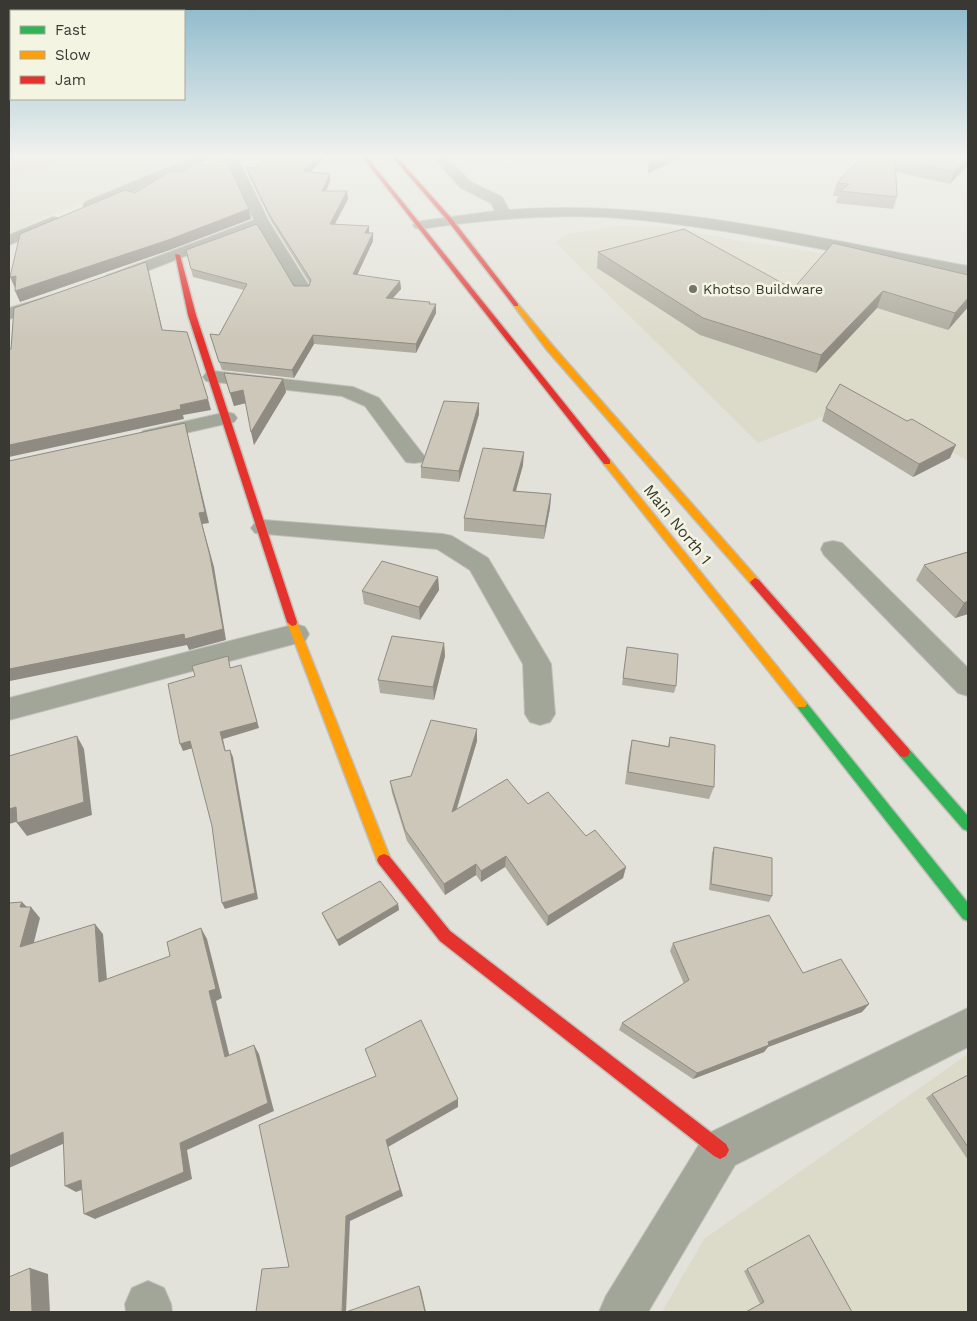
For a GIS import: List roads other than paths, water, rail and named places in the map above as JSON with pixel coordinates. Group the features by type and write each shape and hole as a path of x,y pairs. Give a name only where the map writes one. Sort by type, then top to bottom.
{"main road":[{"name":"Main North 1","path":"413,217 968,914"},
{"name":"Main North 1","path":"447,217 550,348 968,825"},
{"path":"177,256 192,316 263,528 296,634 382,858 445,936 720,1150"}],"street":[{"path":"9,240 63,217"},
{"path":"259,217 303,289"},
{"path":"420,225 480,217"},
{"path":"646,217 788,238 968,271"},
{"path":"95,285 177,256 262,222"},
{"path":"9,314 68,294"},
{"path":"213,377 346,391 372,402 414,457"},
{"path":"134,439 227,418"},
{"path":"263,528 443,542 478,564 538,664 540,714"},
{"path":"833,549 968,685"},
{"path":"9,710 296,634"},
{"path":"622,1312 720,1150 968,1027"}],"place":[{"name":"Khotso Buildware","path":"693,289"}]}
